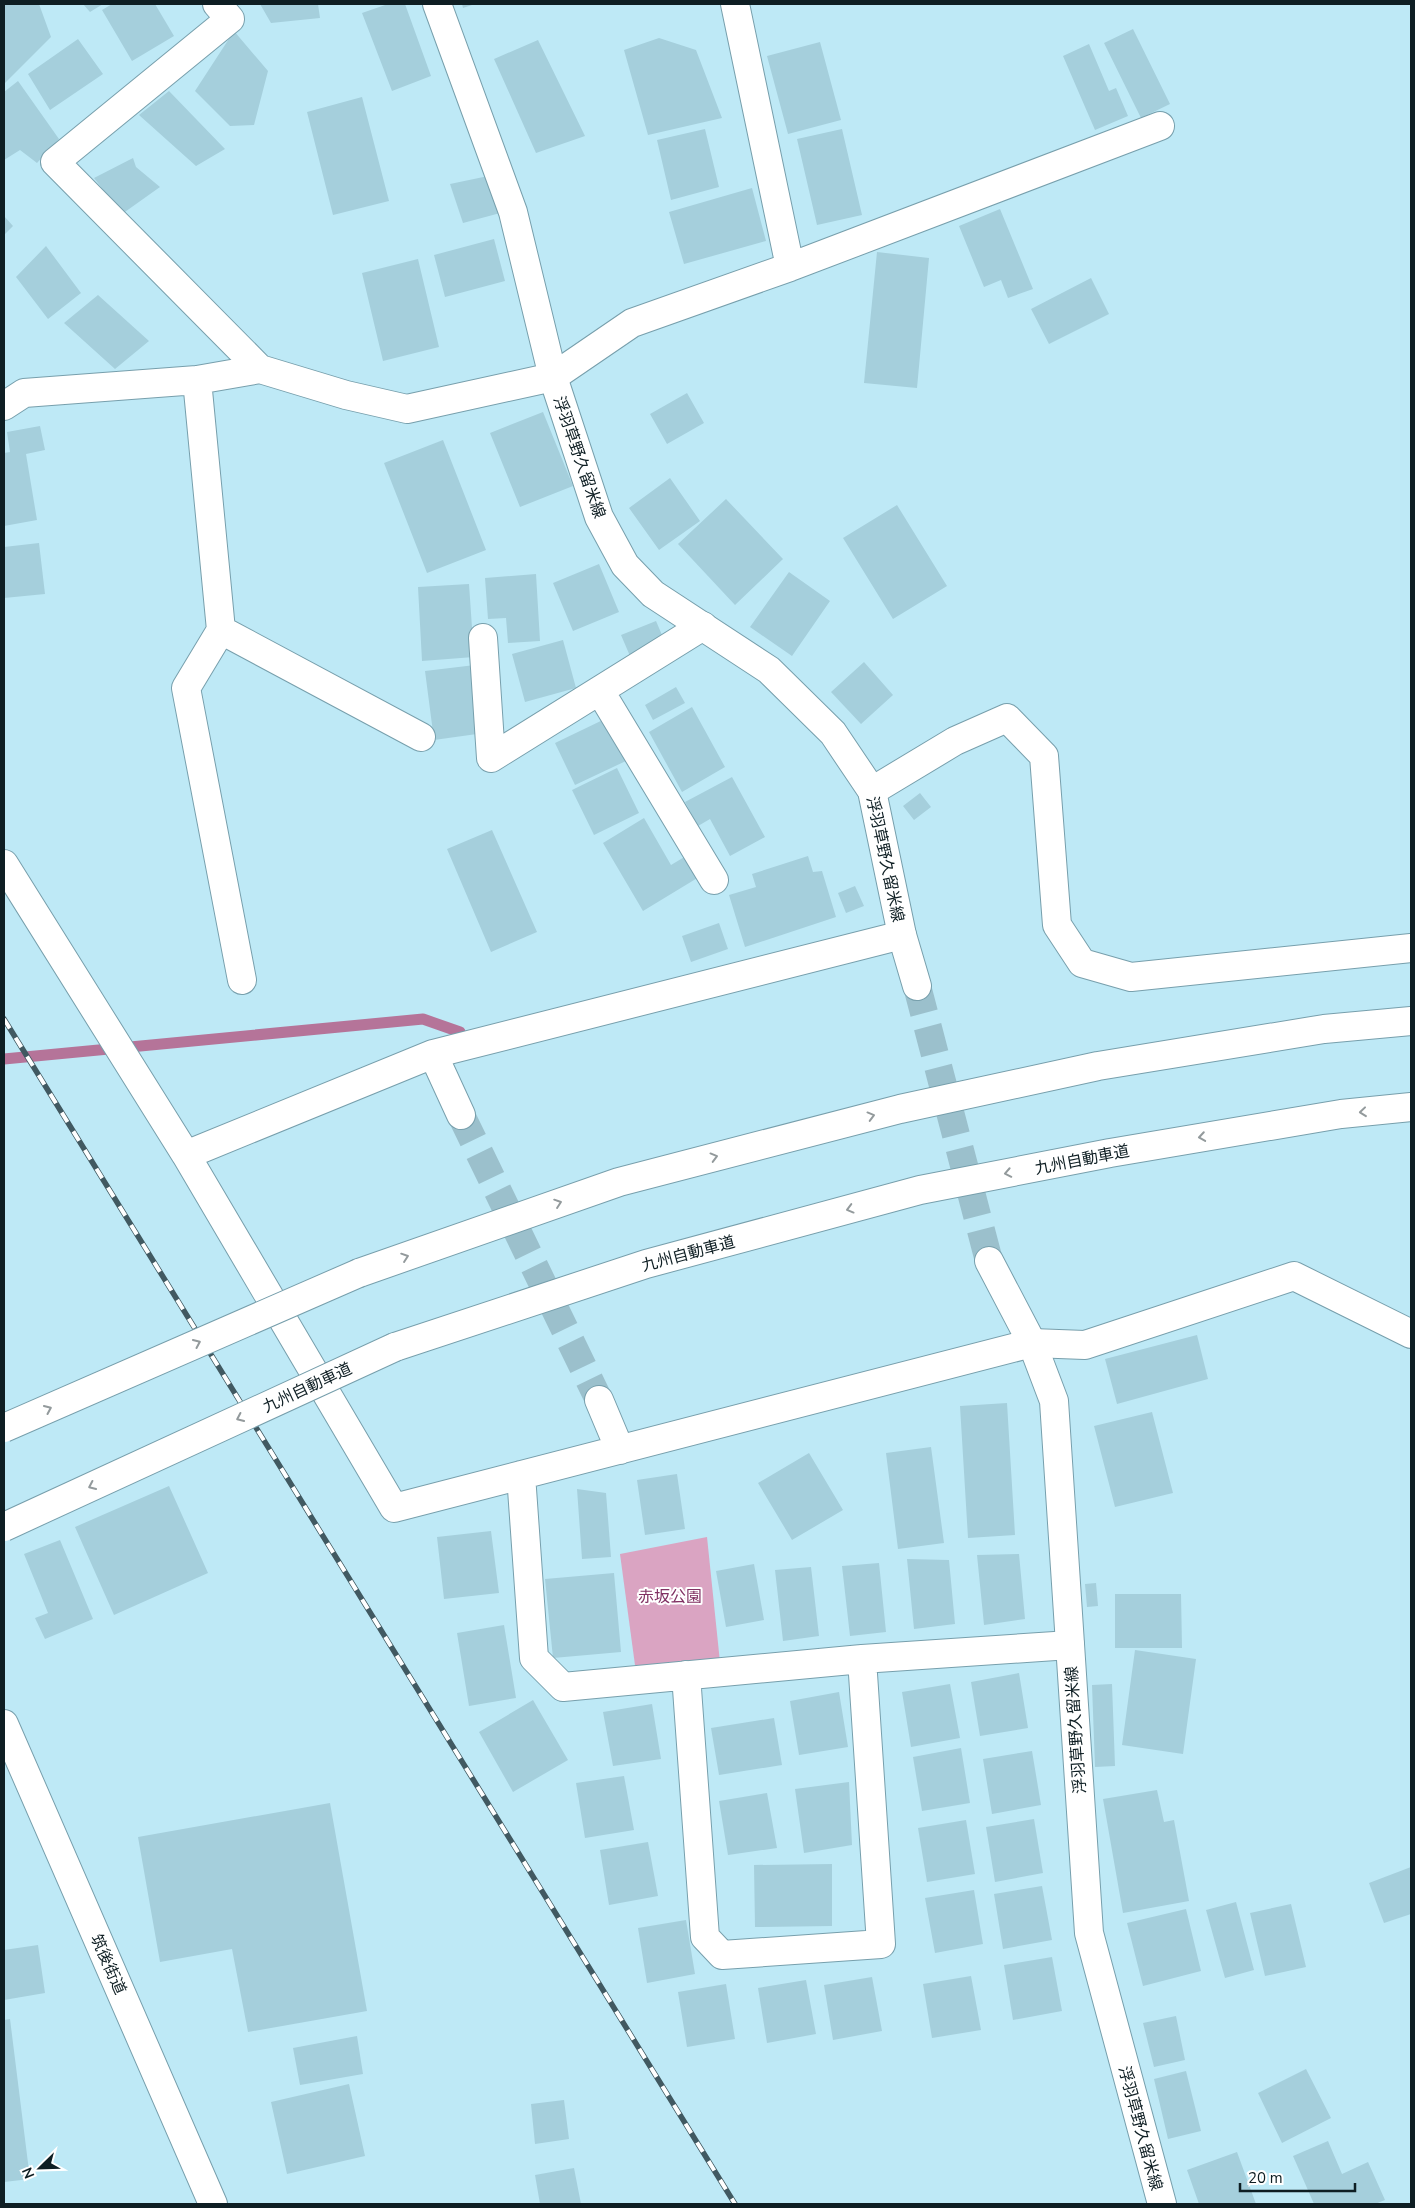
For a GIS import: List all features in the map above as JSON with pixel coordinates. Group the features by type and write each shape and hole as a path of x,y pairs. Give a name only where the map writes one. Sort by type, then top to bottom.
{"main road":[{"path":"217,4 230,19 55,162 260,369"},
{"name":"浮羽草野久留米線","path":"437,4 513,212 553,377 599,517 625,565 653,594 769,670 833,733 872,790 902,935 917,986"},
{"path":"735,4 790,267"},
{"path":"4,406 24,393 197,380 260,369 406,409 553,377 632,323 790,267 1160,126"},
{"path":"197,380 221,630 186,688 242,980"},
{"path":"483,638 492,758 702,626"},
{"path":"221,630 421,737"},
{"path":"600,690 714,880"},
{"path":"872,790 956,741 1008,718 1044,756 1057,925 1082,962 1131,977 1411,948"},
{"path":"4,864 186,1155 394,1508 1032,1344 1085,1345 1294,1276 1411,1334"},
{"path":"186,1155 433,1054 902,935"},
{"path":"4,1428 359,1272 619,1182 900,1109 1098,1066 1324,1029 1411,1020"},
{"path":"433,1054 461,1115"},
{"name":"九州自動車道","path":"4,1527 395,1347 646,1264 920,1190 1110,1153 1341,1114 1411,1107"},
{"name":"浮羽草野久留米線","path":"988,1261 1032,1344 1054,1401 1089,1933 1162,2204"},
{"path":"599,1400 620,1450"},
{"path":"521,1475 534,1658 563,1687 862,1659 1070,1645"},
{"path":"686,1676 705,1938 722,1955 881,1944 862,1659"},
{"name":"筑後街道","path":"4,1724 213,2204"}],"green space":[{"name":"赤坂公園","path":"707,1537 721,1672 637,1680 620,1554"}],"building":[{"path":"4,4 39,4 51,37 4,84"},
{"path":"83,4 103,4 90,12"},
{"path":"112,4 155,4 174,36 132,61 102,10"},
{"path":"260,4 318,4 320,18 271,23"},
{"path":"388,4 405,4 431,76 392,91 362,13"},
{"path":"462,4 475,4 463,8"},
{"path":"1133,29 1170,104 1141,118 1104,43"},
{"path":"234,31 268,71 254,125 230,126 195,91"},
{"path":"659,38 696,50 722,118 648,135 624,50"},
{"path":"78,39 103,74 50,110 28,74"},
{"path":"538,40 585,136 536,153 494,59"},
{"path":"820,42 841,120 788,134 767,56"},
{"path":"1089,44 1109,91 1116,88 1128,116 1095,130 1063,56"},
{"path":"18,81 59,139 37,163 20,150 4,160 4,92"},
{"path":"169,91 225,149 196,166 139,115"},
{"path":"362,97 389,201 333,215 307,112"},
{"path":"705,129 719,187 671,200 657,140"},
{"path":"842,129 862,215 817,225 797,139"},
{"path":"133,158 136,167 160,187 122,214 94,178"},
{"path":"493,175 504,212 463,223 450,184"},
{"path":"752,188 766,241 684,264 669,212"},
{"path":"1000,209 1033,289 1008,298 1001,280 984,287 959,226"},
{"path":"4,216 13,226 4,235"},
{"path":"494,239 505,281 445,297 434,255"},
{"path":"46,246 81,293 48,319 16,277"},
{"path":"877,252 929,258 917,388 864,383"},
{"path":"418,259 439,347 383,361 362,273"},
{"path":"1091,278 1109,314 1049,344 1031,309"},
{"path":"98,295 149,341 115,369 64,323"},
{"path":"687,393 704,423 667,444 650,414"},
{"path":"543,412 573,486 520,507 490,433"},
{"path":"40,426 45,450 26,454 37,520 4,526 4,453 10,452 7,432"},
{"path":"443,440 486,550 427,573 384,463"},
{"path":"670,478 700,521 659,550 629,508"},
{"path":"726,499 783,559 735,605 678,544"},
{"path":"897,505 947,586 893,619 843,538"},
{"path":"39,543 45,594 4,598 4,547"},
{"path":"599,564 619,612 573,631 553,583"},
{"path":"789,572 830,601 792,656 750,627"},
{"path":"536,574 540,641 508,643 506,618 488,619 485,578"},
{"path":"469,584 474,657 422,661 418,587"},
{"path":"656,621 665,642 630,656 621,635"},
{"path":"563,640 576,688 525,702 512,654"},
{"path":"864,662 893,695 861,724 831,692"},
{"path":"475,665 484,733 434,740 425,671"},
{"path":"676,687 685,703 653,720 645,705"},
{"path":"692,707 725,767 682,792 649,732"},
{"path":"607,718 628,760 575,785 555,743"},
{"path":"617,768 639,813 594,835 572,790"},
{"path":"732,777 765,837 730,856 710,819 698,826 685,802"},
{"path":"920,793 931,807 914,820 903,806"},
{"path":"644,818 671,865 686,856 699,877 643,911 603,843"},
{"path":"492,830 537,932 491,952 447,849"},
{"path":"808,856 813,872 822,871 836,917 745,947 729,895 756,887 752,874"},
{"path":"855,886 864,906 846,913 838,893"},
{"path":"719,923 728,949 691,962 682,936"},
{"path":"1197,1335 1208,1379 1117,1404 1105,1359"},
{"path":"1007,1403 1015,1535 968,1538 960,1406"},
{"path":"1152,1412 1173,1493 1115,1507 1094,1426"},
{"path":"931,1447 944,1543 898,1549 886,1453"},
{"path":"809,1453 843,1510 792,1540 758,1483"},
{"path":"677,1474 685,1529 645,1535 637,1480"},
{"path":"169,1486 208,1573 114,1615 75,1527"},
{"path":"577,1489 606,1493 611,1557 582,1559"},
{"path":"491,1531 499,1593 444,1599 437,1537"},
{"path":"60,1540 93,1619 45,1639 35,1618 48,1613 24,1554"},
{"path":"1019,1554 1025,1619 984,1625 977,1555"},
{"path":"907,1559 949,1560 955,1624 914,1629"},
{"path":"879,1563 886,1632 850,1636 842,1566"},
{"path":"754,1564 764,1620 726,1627 716,1571"},
{"path":"811,1567 819,1636 783,1641 775,1570"},
{"path":"614,1573 621,1652 553,1658 545,1579"},
{"path":"1096,1583 1098,1606 1087,1607 1085,1584"},
{"path":"1115,1594 1181,1594 1182,1648 1115,1648"},
{"path":"504,1625 516,1698 469,1706 457,1633"},
{"path":"1135,1650 1196,1659 1183,1754 1122,1745"},
{"path":"1019,1673 1028,1728 980,1736 971,1682"},
{"path":"950,1684 960,1738 911,1747 902,1692"},
{"path":"1112,1684 1115,1766 1095,1767 1092,1685"},
{"path":"839,1692 848,1747 799,1755 790,1701"},
{"path":"533,1700 568,1760 513,1792 479,1732"},
{"path":"652,1704 661,1759 613,1766 603,1712"},
{"path":"774,1718 782,1765 719,1775 711,1728"},
{"path":"961,1748 970,1803 922,1811 913,1757"},
{"path":"1032,1751 1041,1805 992,1814 983,1759"},
{"path":"624,1776 634,1830 585,1838 576,1783"},
{"path":"849,1782 852,1845 804,1853 795,1789"},
{"path":"1157,1790 1164,1822 1174,1820 1189,1901 1123,1913 1103,1799"},
{"path":"767,1793 777,1848 728,1855 719,1801"},
{"path":"330,1803 367,2011 248,2032 232,1949 160,1962 138,1837"},
{"path":"1034,1819 1043,1873 995,1882 986,1827"},
{"path":"966,1820 975,1874 927,1882 918,1828"},
{"path":"648,1842 658,1896 609,1905 600,1850"},
{"path":"832,1864 832,1926 755,1927 754,1865"},
{"path":"1411,1867 1411,1914 1384,1923 1369,1883"},
{"path":"1042,1886 1052,1940 1003,1949 994,1894"},
{"path":"974,1890 983,1944 935,1953 925,1898"},
{"path":"1236,1902 1254,1970 1225,1978 1206,1910"},
{"path":"1291,1904 1306,1967 1265,1976 1250,1913"},
{"path":"1186,1909 1201,1971 1143,1986 1127,1923"},
{"path":"686,1920 695,1974 647,1983 638,1928"},
{"path":"38,1945 45,1993 4,2000 4,1950"},
{"path":"1052,1957 1062,2011 1013,2020 1004,1965"},
{"path":"971,1976 981,2030 932,2038 923,1984"},
{"path":"872,1977 882,2031 833,2040 824,1985"},
{"path":"806,1980 816,2034 767,2043 758,1988"},
{"path":"726,1984 735,2039 687,2047 678,1992"},
{"path":"1176,2016 1185,2060 1154,2067 1143,2023"},
{"path":"10,2019 30,2179 4,2182 4,2020"},
{"path":"357,2036 363,2074 300,2085 293,2048"},
{"path":"1306,2069 1331,2118 1282,2143 1258,2093"},
{"path":"1186,2071 1201,2131 1168,2139 1154,2079"},
{"path":"349,2084 365,2156 287,2174 271,2102"},
{"path":"564,2100 569,2139 535,2144 531,2104"},
{"path":"1328,2141 1342,2174 1368,2162 1385,2200 1375,2204 1314,2204 1293,2156"},
{"path":"1237,2152 1256,2204 1199,2204 1187,2170"},
{"path":"574,2168 581,2204 540,2204 535,2175"}],"waterway":[{"path":"4,1059 423,1019 460,1032"}],"tunnel":[{"path":"917,986 989,1261"},
{"path":"461,1115 599,1400"}],"railway":[{"path":"4,1019 735,2204"}]}
